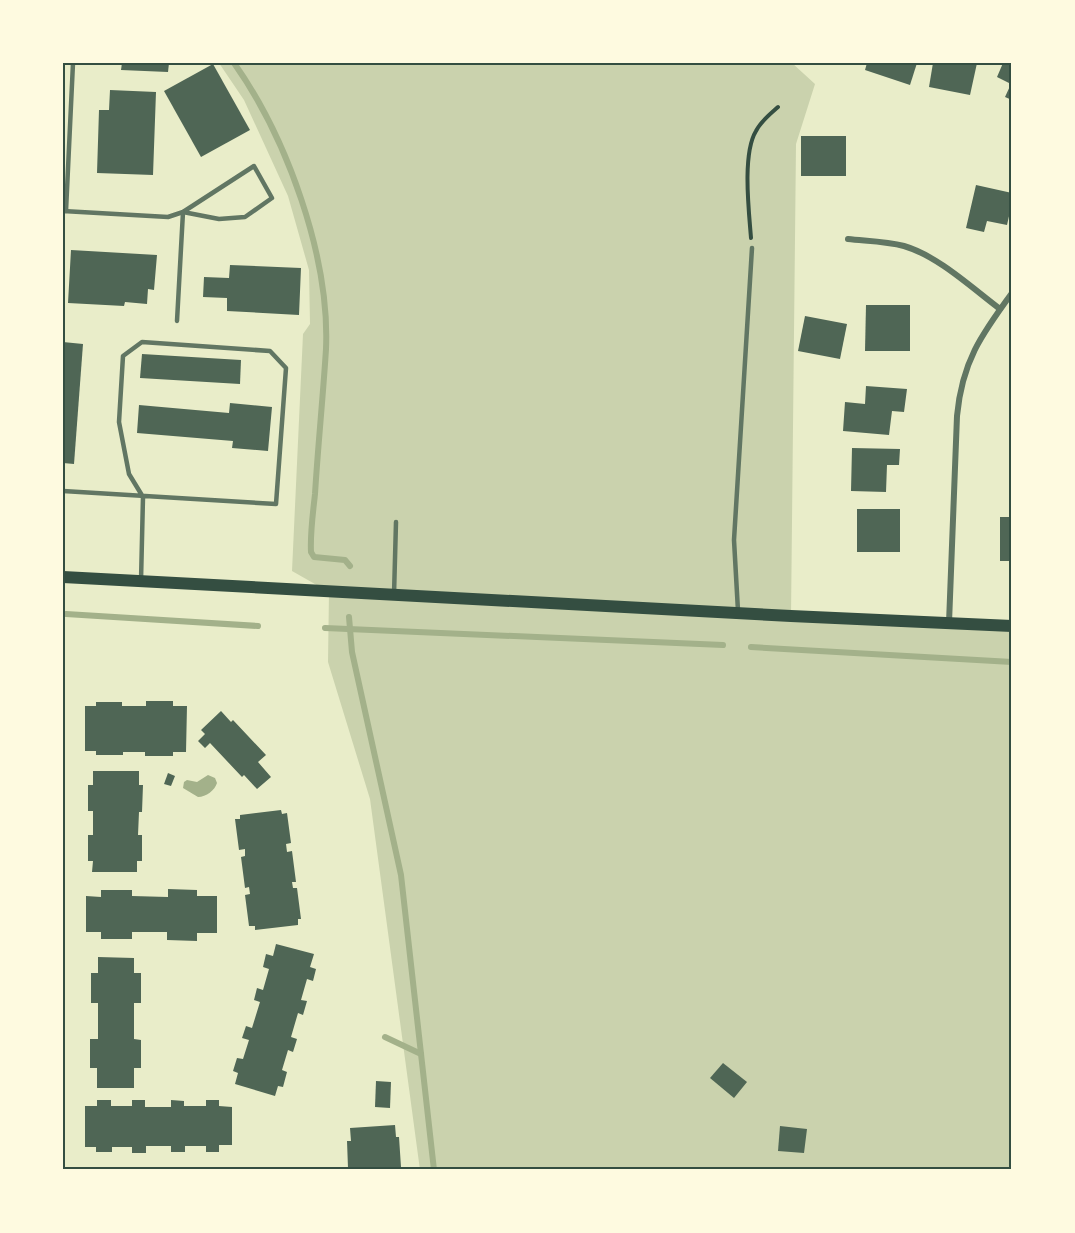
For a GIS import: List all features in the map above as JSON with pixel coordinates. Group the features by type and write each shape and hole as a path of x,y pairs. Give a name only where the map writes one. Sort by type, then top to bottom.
{"main road":[{"path":"63,577 1012,626"}],"street":[{"path":"848,240 889,243 915,250 938,263 1000,309"},
{"path":"949,623 960,388 975,346 1012,293"}],"lane":[{"path":"73,63 65,211 168,217 183,212 254,166 272,198 245,217 219,219 183,212"},
{"path":"177,321 183,212"},
{"path":"738,613 734,540 752,248"},
{"path":"63,491 143,497 276,504 286,368 270,351 142,342 123,356 119,422 129,474 143,497 141,581"},
{"path":"394,595 396,522"}],"path":[{"path":"752,248 748,202 750,154 754,134 762,122 778,107"}],"shaded area":[{"path":"219,63 792,63 815,84 796,144 791,616 1012,626 1012,1170 420,1170 370,799 328,662 329,592 292,571 303,334 310,324 309,270 288,196 244,100"},
{"path":"208,775 215,778 217,783 207,794 198,797 183,788 187,780 197,782"}],"building":[{"path":"122,63 169,63 168,72 121,70"},
{"path":"867,63 917,63 910,85 865,70"},
{"path":"933,63 977,63 970,95 929,87"},
{"path":"1003,63 1012,63 1012,100 1005,97 1011,84 997,77"},
{"path":"213,64 250,130 201,157 164,91"},
{"path":"110,90 156,92 153,175 97,173 99,110 109,110"},
{"path":"801,136 846,136 846,176 801,176"},
{"path":"976,185 1012,193 1007,225 987,221 984,232 966,228"},
{"path":"71,250 157,255 154,290 148,289 147,304 125,302 124,306 68,303"},
{"path":"230,265 301,268 299,315 227,311 227,298 203,297 204,277 229,278"},
{"path":"866,305 910,305 910,351 865,351"},
{"path":"805,316 847,324 840,359 798,351"},
{"path":"63,342 83,344 74,464 63,463"},
{"path":"142,354 241,360 240,384 140,378"},
{"path":"866,386 907,389 904,412 892,411 889,435 843,431 845,402 865,404"},
{"path":"230,403 272,407 268,451 232,448 233,441 137,433 139,405 229,413"},
{"path":"852,448 900,449 899,465 887,465 886,492 851,491"},
{"path":"857,509 900,509 900,552 857,552"},
{"path":"1000,517 1012,517 1012,561 1000,561"},
{"path":"146,701 173,701 173,706 187,706 186,752 173,752 173,756 145,756 145,752 96,755 96,751 85,751 85,706 96,706 96,702 122,702 122,706 146,706"},
{"path":"221,711 231,722 233,720 266,755 258,762 271,777 257,789 244,775 242,777 210,743 205,748 198,741 205,734 201,730"},
{"path":"93,771 139,771 139,785 143,785 138,835 142,835 142,861 137,861 137,872 92,872 93,861 88,861 88,835 93,835 93,811 88,811 88,785 93,785"},
{"path":"168,773 175,776 171,786 164,784"},
{"path":"281,810 282,814 287,813 291,843 286,844 287,852 292,851 296,882 292,882 293,888 297,888 301,919 298,919 298,925 255,930 255,926 249,926 245,895 250,894 249,887 245,888 241,857 245,856 245,849 239,850 235,819 240,819 240,815"},
{"path":"168,889 197,890 197,896 217,896 217,933 197,933 197,941 167,940 167,932 132,932 132,939 101,939 101,932 86,932 86,896 101,897 101,890 132,890 132,896 168,897"},
{"path":"276,944 314,954 310,967 316,969 313,981 307,979 301,1000 307,1001 303,1015 298,1013 291,1037 297,1039 293,1052 288,1050 282,1070 287,1072 283,1087 278,1086 275,1096 235,1084 238,1073 233,1071 237,1058 243,1059 249,1040 242,1038 246,1026 252,1028 260,1002 254,1000 257,988 263,990 269,969 263,967 266,954 273,956"},
{"path":"98,957 134,958 134,973 141,973 141,1003 134,1003 134,1039 141,1040 141,1068 134,1068 134,1088 97,1088 97,1068 90,1068 90,1039 98,1039 98,1003 91,1003 91,973 98,973"},
{"path":"723,1063 747,1082 734,1098 710,1078"},
{"path":"376,1081 391,1082 390,1108 375,1107"},
{"path":"97,1100 111,1100 111,1106 132,1106 132,1100 145,1100 145,1107 171,1107 171,1100 184,1101 184,1106 206,1106 206,1100 219,1100 219,1106 232,1107 232,1145 219,1145 219,1152 206,1152 206,1146 185,1146 185,1152 171,1152 171,1146 146,1146 146,1153 132,1153 132,1147 112,1147 112,1152 96,1152 96,1147 85,1147 85,1106 97,1106"},
{"path":"395,1125 396,1137 399,1137 401,1167 397,1167 397,1170 348,1168 347,1141 351,1141 350,1128"},
{"path":"780,1126 807,1129 804,1153 778,1151"}],"waterway":[{"path":"234,63 271,126 287,162 313,238 321,276 326,349 311,552 314,557 345,560 350,566"},
{"path":"66,614 258,626"},
{"path":"349,617 352,652 401,875 434,1170"},
{"path":"325,628 723,645"},
{"path":"751,647 1012,662"},
{"path":"385,1037 421,1054"}]}
